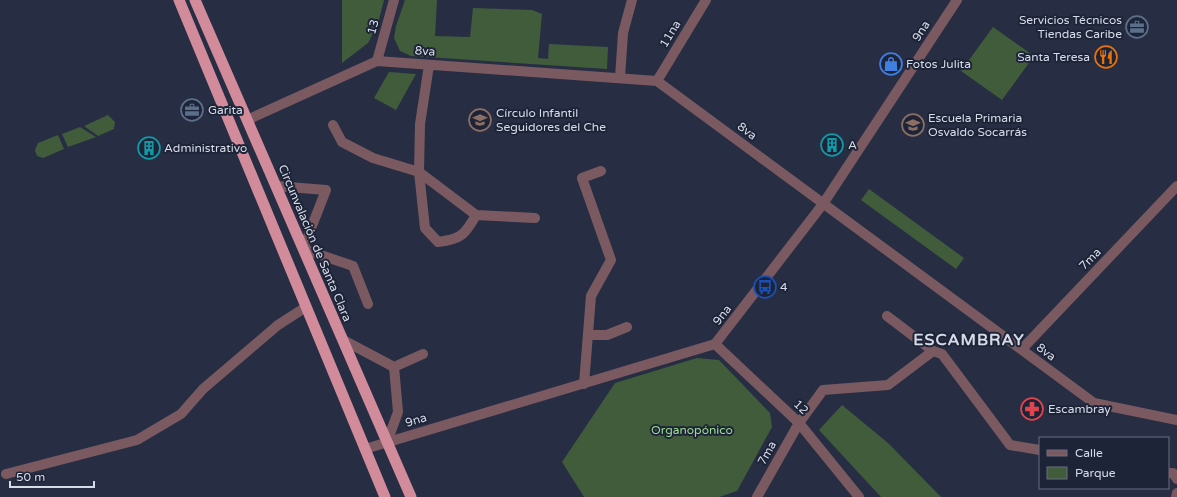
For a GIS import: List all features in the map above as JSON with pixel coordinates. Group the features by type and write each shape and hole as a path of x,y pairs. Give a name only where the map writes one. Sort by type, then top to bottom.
{"highway":[{"path":"179,0 385,497"},
{"name":"Circunvalación de Santa Clara","path":"195,0 411,497"}],"street":[{"name":"13","path":"377,61 394,0"},
{"path":"620,78 623,33 632,0"},
{"name":"11na","path":"657,81 706,0"},
{"name":"9na","path":"365,449 716,344 823,204 957,0"},
{"name":"8va","path":"247,120 377,61 657,81 1094,403 1177,420"},
{"path":"429,65 420,124 419,172 425,228 438,242 455,240 467,232 476,215"},
{"path":"333,126 342,142 373,158 419,172 476,215 535,218"},
{"path":"584,384 591,296 612,260 582,178 601,171"},
{"path":"276,186 326,190 303,249 353,266 368,304"},
{"name":"7ma","path":"1022,349 1177,186"},
{"path":"6,474 137,440 181,414 203,389 278,325 306,307"},
{"path":"887,316 933,351 942,354 1010,444 1039,450"},
{"path":"588,335 607,335 627,327"},
{"path":"343,340 394,366 423,354"},
{"name":"12","path":"716,344 799,422 859,497"},
{"name":"7ma","path":"757,497 799,422 823,390 888,385 933,351"},
{"path":"387,442 398,412 394,366"},
{"path":"1169,473 1173,473 1177,479"},
{"path":"1176,497 1177,493"}],"green space":[{"path":"342,0 384,0 378,23 368,43 342,63"},
{"path":"405,0 437,0 435,36 470,37 473,8 532,10 542,14 538,58 548,59 549,44 608,47 607,69 411,56 400,51 394,38 396,26"},
{"path":"993,27 1034,56 1002,100 961,71"},
{"path":"389,72 416,74 396,110 374,98"},
{"path":"108,115 115,122 114,129 98,136 84,126"},
{"path":"80,127 96,137 68,147 62,134"},
{"path":"58,135 64,149 43,158 37,156 35,150 38,143"},
{"path":"869,189 964,258 956,269 861,200"},
{"name":"Organopónico","path":"697,358 719,360 770,413 772,427 737,491 719,497 584,497 562,462 615,383"},
{"path":"842,405 888,443 941,497 881,497 819,430"}],"place":[{"name":"Servicios Técnicos Tiendas Caribe","path":"1137,27"},
{"name":"Santa Teresa","path":"1106,57"},
{"name":"Fotos Julita","path":"891,64"},
{"name":"Garita","path":"192,110"},
{"name":"Círculo Infantil Seguidores del Che","path":"480,120"},
{"name":"Escuela Primaria Osvaldo Socarrás","path":"913,125"},
{"name":"A","path":"832,145"},
{"name":"Administrativo","path":"149,148"},
{"name":"4","path":"765,287"},
{"name":"Escambray","path":"1032,409"}],"district":[{"name":"ESCAMBRAY","path":"969,340"}]}
